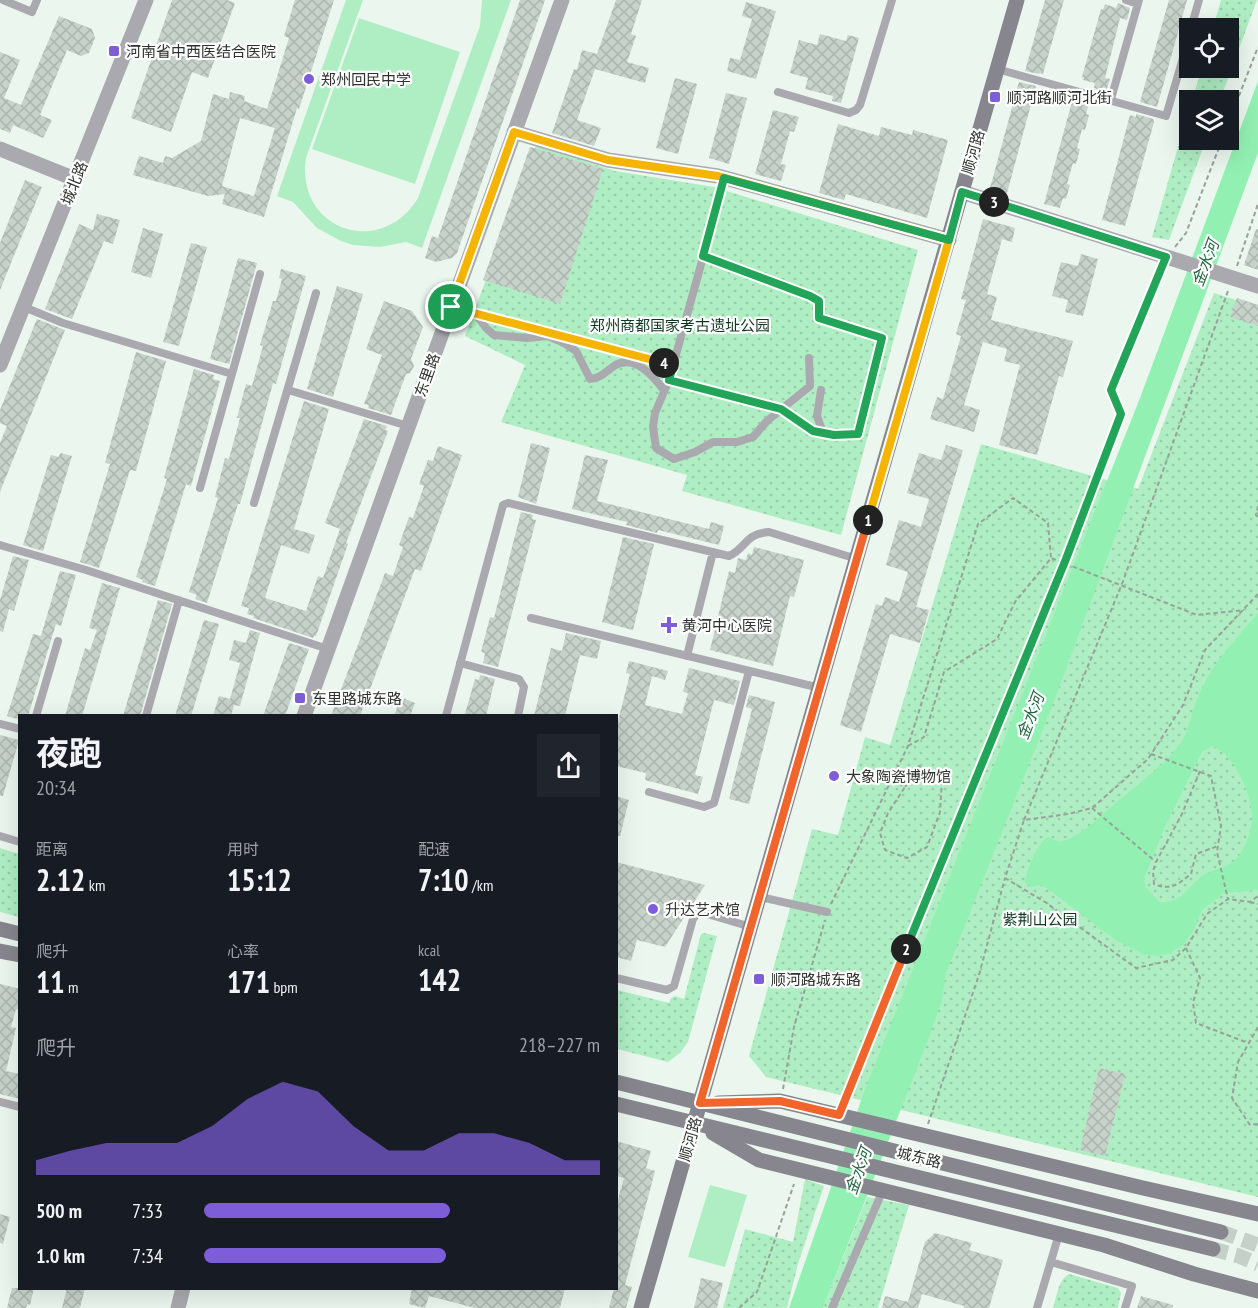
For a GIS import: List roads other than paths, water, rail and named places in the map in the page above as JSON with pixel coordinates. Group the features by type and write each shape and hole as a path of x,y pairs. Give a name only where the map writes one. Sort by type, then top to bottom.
{"street":[{"name":"城北路","path":"0,365 146,0"},
{"name":"东里路","path":"305,714 562,0"},
{"name":"顺河路","path":"641,1308 1017,0"},
{"path":"514,132 608,160 678,169 724,178 949,240"},
{"path":"0,149 75,179"},
{"path":"962,192 1258,286"},
{"path":"0,929 18,934"},
{"path":"0,951 18,955"},
{"name":"城东路","path":"618,1082 1221,1232"},
{"path":"700,1103 780,1101 1258,1214"},
{"name":"城东路","path":"618,1104 1213,1249"},
{"path":"696,1123 759,1160 1104,1245 1194,1274 1258,1291"},
{"path":"178,1308 182,1290"}],"lane":[{"path":"3,0 32,12 37,0"},
{"path":"778,92 849,113 856,110 860,105 891,0"},
{"path":"1111,99 1138,2 1125,0"},
{"path":"1194,18 1199,0"},
{"path":"997,69 1166,116 1179,72"},
{"path":"724,178 669,380 655,413 653,427 656,448 674,459 695,452 713,442 737,442 753,437 767,421 810,386"},
{"path":"669,380 781,409 813,431 834,435 858,434 882,338 819,318 819,301 810,296 703,256"},
{"path":"200,488 260,274"},
{"path":"254,503 316,292"},
{"path":"24,307 63,323 232,374"},
{"path":"451,307 673,366"},
{"path":"476,314 494,335 527,338 548,336 562,342 576,351 590,378 598,378 617,364 629,363 648,370 664,390"},
{"path":"809,358 810,386"},
{"path":"810,386 824,391 818,416 823,433"},
{"path":"288,390 408,426"},
{"path":"447,714 503,505 508,502 729,556 756,533 769,532 857,559"},
{"path":"0,545 328,649"},
{"path":"687,656 713,552"},
{"path":"147,714 179,600"},
{"path":"531,618 820,688"},
{"path":"37,714 58,641"},
{"path":"460,663 519,679 524,687 518,714"},
{"path":"649,792 704,807 714,803 749,671"},
{"path":"0,724 18,728"},
{"path":"0,836 18,841"},
{"path":"760,897 827,912"},
{"path":"618,978 667,990 674,986 693,919 698,913 751,927"},
{"path":"0,1102 18,1106"},
{"path":"832,1308 883,1190"},
{"path":"1037,1308 1059,1234"},
{"path":"1051,1262 1132,1286 1125,1308"}],"water":[{"name":"金水河","path":"1258,81 1258,153 1051,709 946,973 942,1000 930,1035 823,1308 789,1308 864,1092 1140,398 1232,150 1239,150 1239,132"},
{"path":"1258,613 1258,890 1224,893 1202,910 1193,932 1184,944 1171,953 1158,956 1145,955 1117,941 1045,887 1040,885 1032,887 1025,883 1028,871 1036,852 1047,837 1060,842 1077,835 1171,755 1182,741 1206,679 1219,659","holes":["1212,746 1235,767 1246,789 1252,811 1250,831 1246,842 1241,853 1231,863 1204,875 1180,897 1167,902 1159,902 1145,886 1144,878 1165,827 1202,752"]}],"tunnel":[{"path":"1221,1232 1258,1245"},
{"path":"1213,1249 1258,1264"}],"place":[{"name":"河南省中西医结合医院","path":"114,51"},
{"name":"郑州回民中学","path":"309,79"},
{"name":"顺河路顺河北街","path":"995,97"},
{"name":"黄河中心医院","path":"669,625"},
{"name":"东里路城东路","path":"300,698"},
{"name":"大象陶瓷博物馆","path":"834,776"},
{"name":"升达艺术馆","path":"653,909"},
{"name":"顺河路城东路","path":"759,979"}],"park label":[{"name":"郑州商都国家考古遗址公园","path":"680,325"},
{"name":"紫荆山公园","path":"1040,919"}]}
